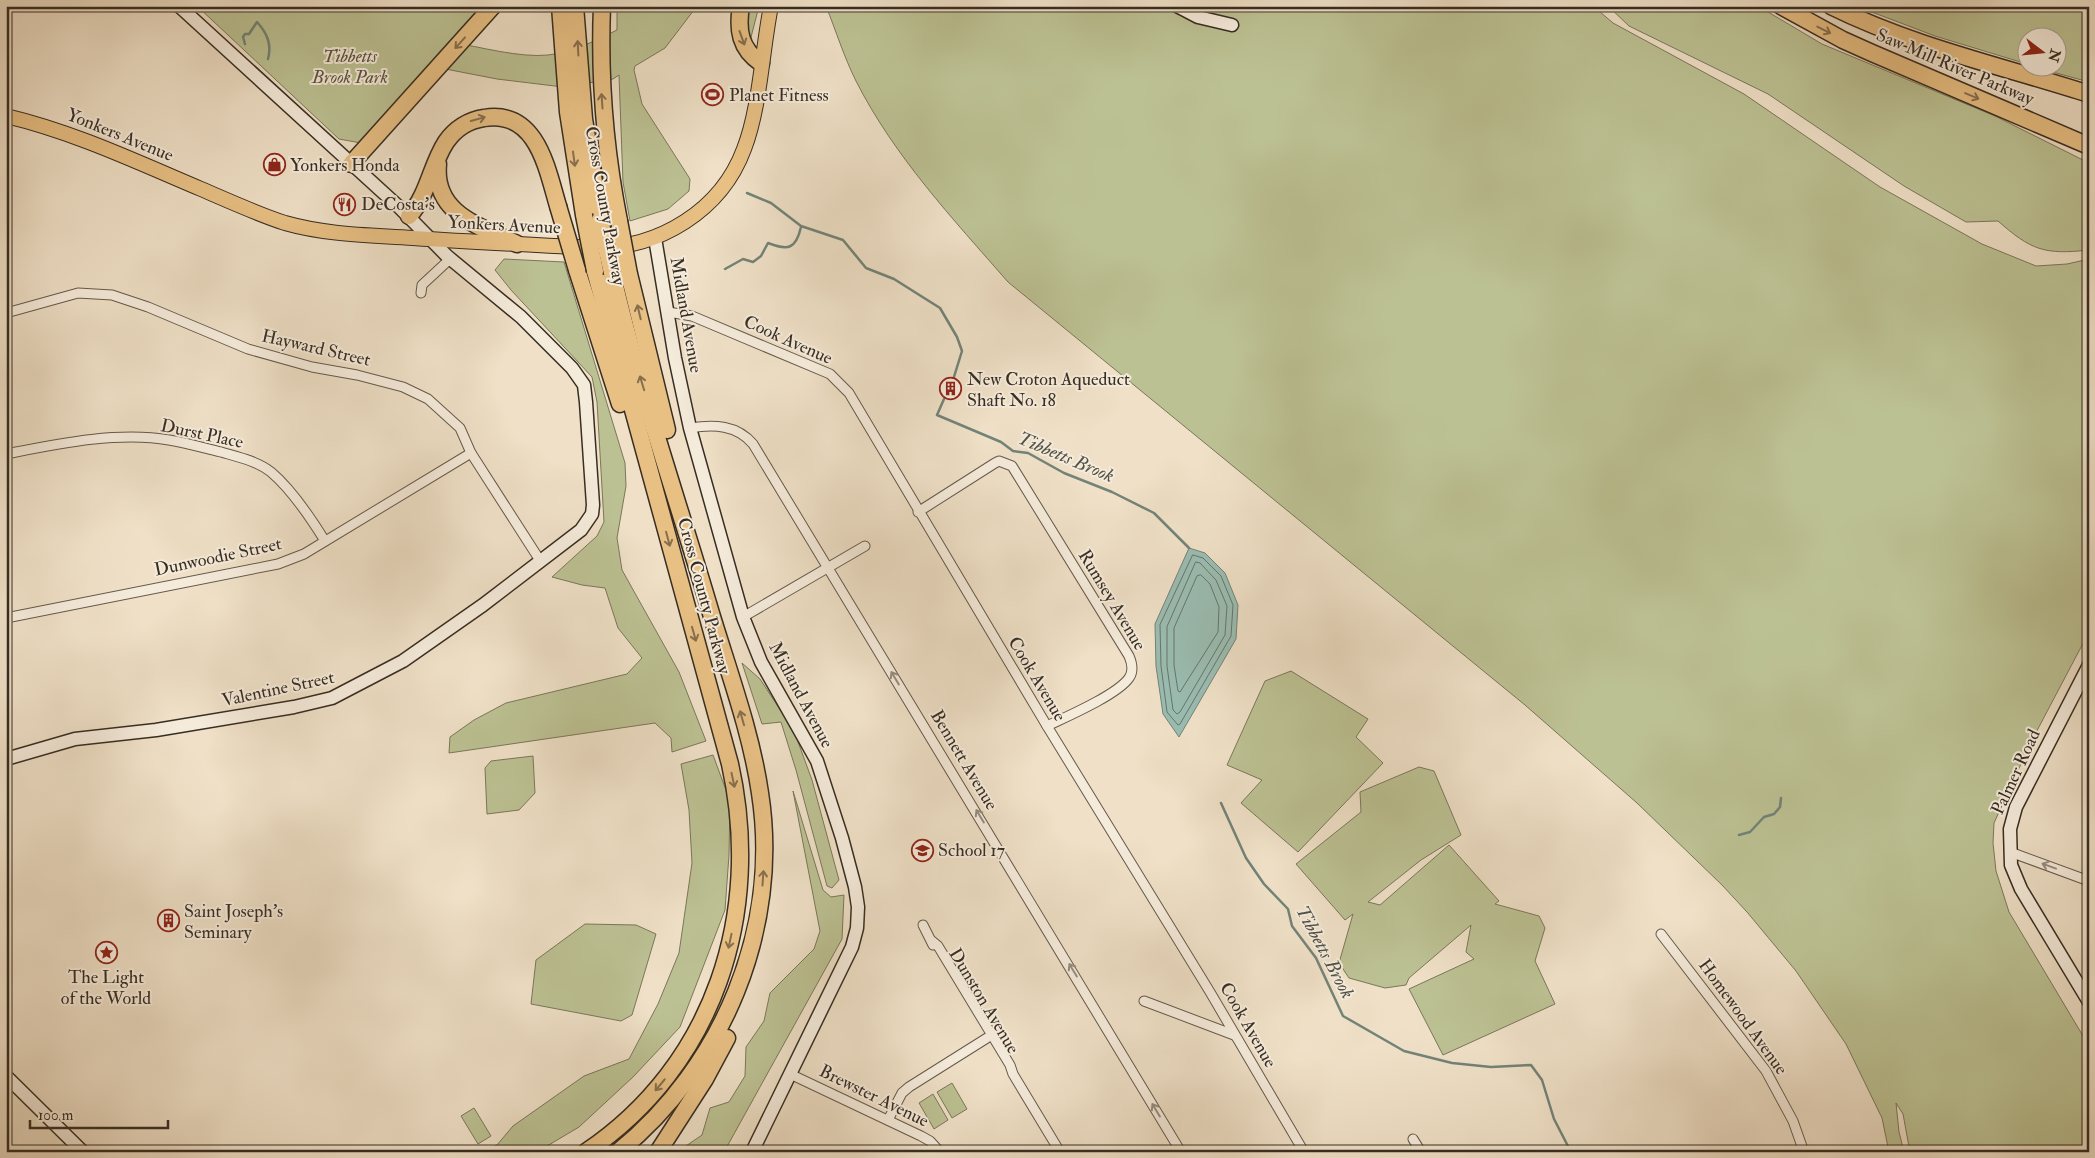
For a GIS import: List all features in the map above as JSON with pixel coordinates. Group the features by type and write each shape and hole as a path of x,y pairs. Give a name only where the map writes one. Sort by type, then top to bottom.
{"highway":[{"path":"351,164 493,6"},
{"name":"Cross County Parkway","path":"560,6 568,112 595,271 734,781 741,838 739,896 724,966 713,998 698,1030 676,1065 643,1105 611,1134 586,1152"},
{"name":"Cross County Parkway","path":"576,6 584,119 600,220 632,351 744,725 760,794 764,842 764,874 759,911 748,960 718,1033 689,1079 656,1118 618,1152"},
{"path":"602,6 600,54 603,113 608,155 630,274 675,463 687,530"},
{"path":"741,6 740,37 747,50 761,63"},
{"name":"Saw Mill River Parkway","path":"1782,6 1865,50 2089,146"},
{"name":"Saw Mill River Parkway","path":"1831,6 1857,19 1919,43 2088,94"},
{"path":"409,216 422,196 442,149 454,132 473,120 496,117 513,121 526,130 539,148 626,422 655,492"},
{"path":"442,149 438,165 438,180 442,193 449,205 468,220 517,244"},
{"path":"658,1152 705,1079 736,1019 744,993 748,960"}],"main road":[{"name":"Yonkers Avenue","path":"6,116 42,125 91,142 236,204 284,222 315,230 346,234 604,248 636,244 674,229 696,214 712,200 732,174 741,158 749,133 771,6"}],"street":[{"path":"179,6 409,216 450,259 422,285 421,294"},
{"path":"1177,6 1198,17 1232,25"},
{"name":"Midland Avenue","path":"655,238 677,366 690,428 743,617 762,662 817,761 841,832 856,887 857,928 852,947 752,1152"},
{"name":"Valentine Street","path":"6,759 75,739 156,730 294,707 332,698 347,692 403,661 541,562 581,530 592,514 591,467 584,385 572,368 521,317 450,259"},
{"name":"Hayward Street","path":"6,313 78,293 105,294 131,301 248,349 312,367 357,375 403,387 428,399 460,428 471,453 541,562"},
{"name":"Cook Avenue","path":"668,312 692,316 834,378 849,393 918,512 1047,726 1195,966 1304,1152"},
{"name":"Bennett Avenue","path":"690,428 704,426 727,427 739,432 749,440 829,568 1181,1152"},
{"name":"Durst Place","path":"6,454 84,440 124,438 168,439 203,447 244,459 272,473 309,516 325,541"},
{"name":"Dunwoodie Street","path":"6,618 278,564 304,554 471,453"},
{"name":"Rumsey Avenue","path":"918,512 999,461 1012,466 1132,663 1132,671 1128,679 1116,690 1047,726"},
{"path":"743,617 865,546"},
{"name":"Palmer Road","path":"2089,665 2016,807 2010,829 2011,865 2022,889 2089,1002"},
{"path":"2010,852 2089,881"},
{"name":"Dunston Avenue","path":"923,925 933,948 987,1038 1006,1068 1013,1074"},
{"name":"Homewood Avenue","path":"1661,934 1766,1071 1793,1121 1804,1152"},
{"name":"Dunston Avenue","path":"932,942 938,946 1060,1152"},
{"path":"1144,1000 1234,1035"},
{"path":"888,1120 902,1093 909,1087 987,1038"},
{"name":"Brewster Avenue","path":"790,1074 921,1136 930,1141 940,1152"},
{"path":"6,1076 83,1152"},
{"path":"1413,1139 1421,1152"}],"green space":[{"name":"Tibbetts Brook Park","path":"197,6 481,6 452,42 500,52 537,56 557,54 575,49 617,30 617,6 697,6 665,48 635,66 634,70 642,104 690,179 689,191 668,209 630,221 623,182 619,75 613,79 563,87 497,79 430,66 361,143 339,139"},
{"path":"746,6 759,6 749,45"},
{"path":"826,6 1593,6 1613,23 1744,94 1880,187 1982,244 2036,266 2067,264 2089,259 2089,632 2031,742 1994,823 1993,843 1996,871 2009,912 2089,1046 2089,1152 1910,1152 1903,1114 1896,1103 1899,1132 1904,1152 1889,1152 1882,1118 1846,1044 1796,971 1722,885 1637,803 1525,705 1008,282 926,186 888,135 856,81"},
{"path":"1608,6 1758,6 1822,44 1995,116 2089,163 2089,250 2049,251 2029,244 1998,221 1966,222 1904,186 1768,94 1629,26"},
{"path":"1856,6 2089,6 2089,82 2068,76 2068,28 2018,28 2018,61 1935,36"},
{"path":"504,259 564,262 625,463 626,486 617,538 622,570 679,672 706,741 672,752 671,738 655,723 449,753 450,737 474,720 506,703 627,674 642,658 618,628 605,588 582,585 552,577 597,536 604,522 597,402 592,377 511,290 495,270"},
{"path":"742,663 760,679 794,731 812,780 839,880 832,888 827,886 781,722 762,724"},
{"path":"1291,671 1368,719 1356,737 1383,763 1298,852 1241,803 1262,780 1227,765 1265,681"},
{"path":"713,755 730,801 725,910 680,1027 633,1077 579,1127 537,1152 482,1152 497,1145 513,1126 584,1076 629,1059 658,1004 679,953 692,863 689,810 681,764"},
{"path":"533,756 535,793 519,810 487,814 485,768 491,761"},
{"path":"1419,767 1434,771 1461,835 1421,860 1368,902 1380,905 1449,845 1499,901 1495,904 1539,916 1545,928 1535,961 1555,1004 1443,1055 1409,989 1474,959 1466,952 1471,925 1409,978 1406,985 1385,988 1349,978 1339,963 1353,914 1345,920 1296,864 1361,812 1360,792"},
{"path":"793,791 823,890 831,897 844,895 842,939 724,1152 681,1152 683,1148 702,1135 710,1108 729,1102 745,1076 746,1047 764,1021 770,993 814,949 820,931"},
{"path":"585,924 636,925 656,934 632,1015 621,1021 531,1004 536,960"},
{"path":"952,1083 967,1109 952,1118 937,1092"},
{"path":"933,1094 948,1120 934,1129 919,1103"},
{"path":"474,1108 491,1136 478,1144 461,1116"}],"water":[{"path":"1189,548 1205,553 1225,573 1238,605 1236,639 1179,737 1163,714 1156,666 1155,624"}],"waterway":[{"path":"245,44 243,37 245,34 249,34 257,22 264,30 268,39 268,59"},
{"name":"Tibbetts Brook","path":"747,193 771,203 801,226 843,240 866,268 894,279 940,308 957,337 962,351 953,380"},
{"path":"725,269 743,259 753,262 761,256 768,243 781,247 794,244 801,227"},
{"name":"Tibbetts Brook","path":"944,399 937,415 1001,442 1013,451 1028,453 1064,473 1112,492 1154,513 1189,548"},
{"path":"1739,835 1750,832 1764,817 1774,814 1780,807 1781,798"},
{"name":"Tibbetts Brook","path":"1221,803 1246,858 1264,884 1288,909 1292,926 1316,958 1343,1016 1404,1051 1452,1063 1491,1067 1531,1065 1542,1080 1554,1119 1571,1152"}],"place":[{"name":"Planet Fitness","path":"713,95"},
{"name":"Yonkers Honda","path":"274,165"},
{"name":"DeCosta's","path":"345,204"},
{"name":"New Croton Aqueduct Shaft No. 18","path":"951,389"},
{"name":"School 17","path":"922,850"},
{"name":"Saint Joseph's Seminary","path":"168,921"},
{"name":"The Light of the World","path":"106,952"}]}
